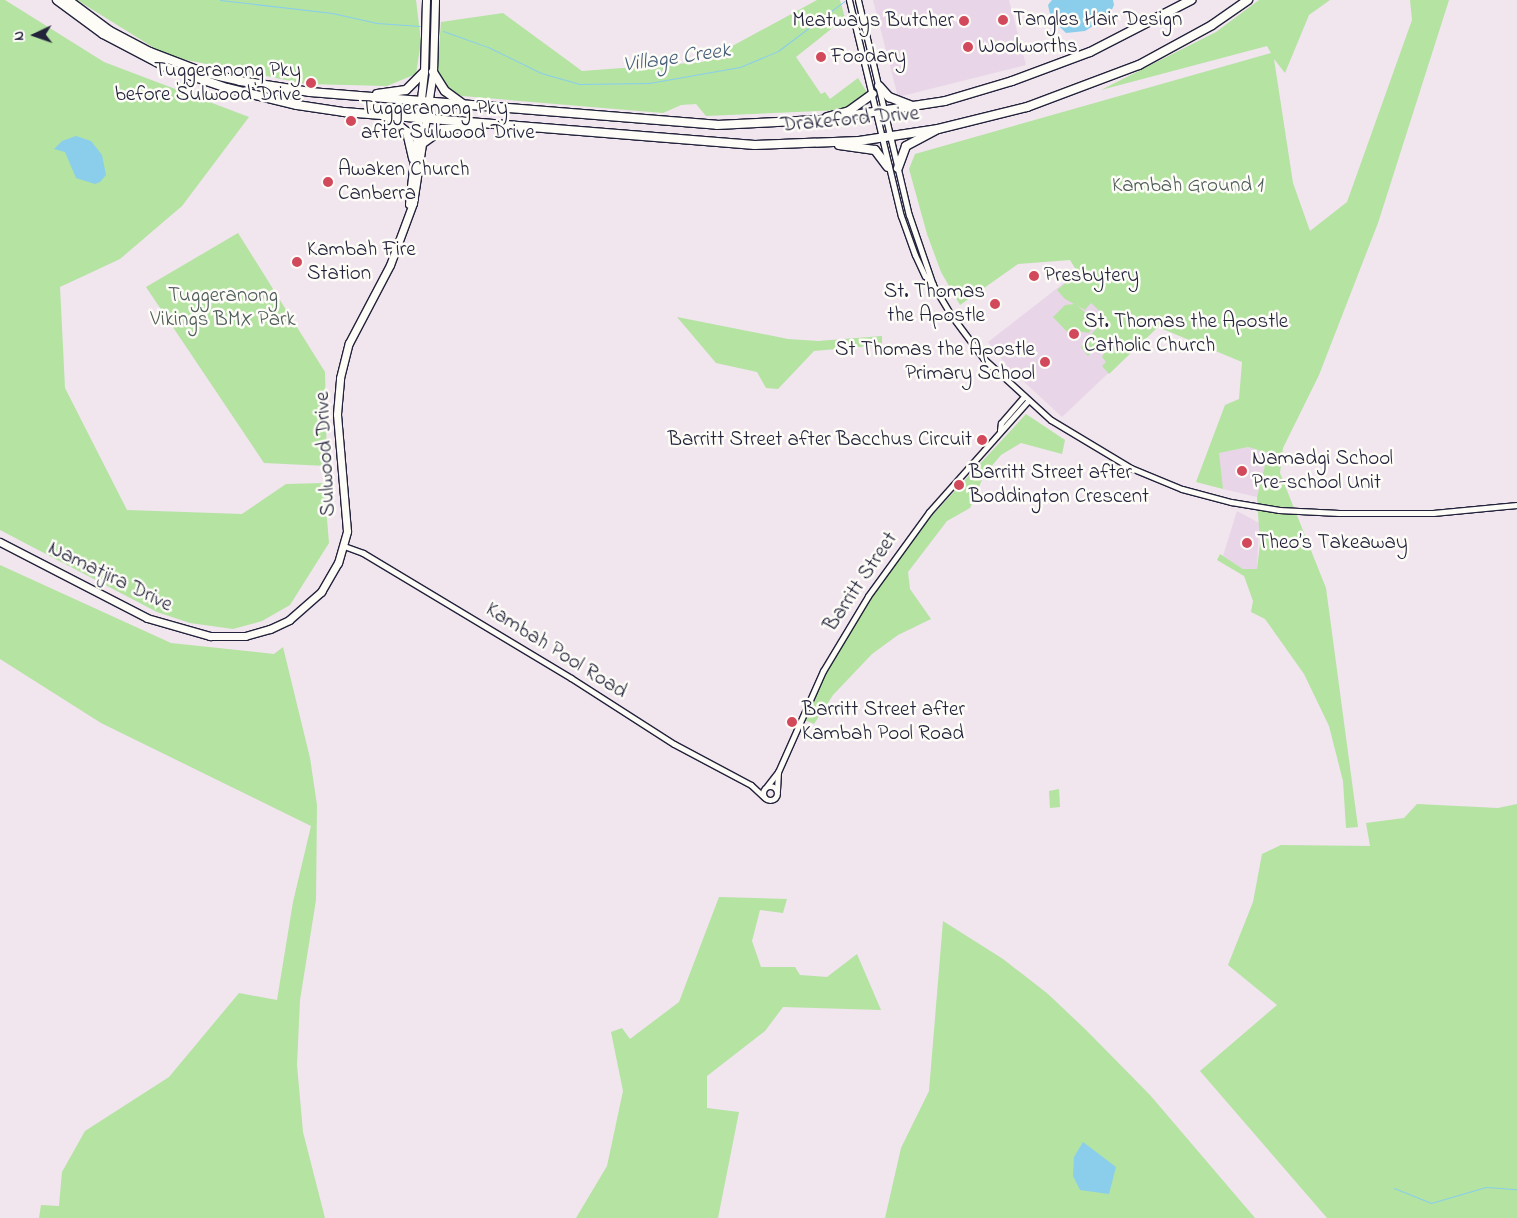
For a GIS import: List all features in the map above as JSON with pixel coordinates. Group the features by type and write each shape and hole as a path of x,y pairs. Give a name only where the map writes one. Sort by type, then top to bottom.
{"highway":[{"name":"Drakeford Drive","path":"57,0 117,43 207,82 297,105 493,125 753,145 834,143 881,138 938,129 1060,97 1172,48 1248,0"},
{"path":"68,0 133,44 202,72 279,88 362,96 406,90 424,72"},
{"name":"Drakeford Drive","path":"362,96 660,122 753,125 821,120 916,107 975,93 1050,68 1124,37 1191,0"},
{"path":"433,72 445,91 464,105"},
{"path":"879,86 889,97 916,107"},
{"path":"821,120 849,111 872,94"},
{"path":"385,115 408,132 413,158"},
{"path":"423,143 445,128 493,125"},
{"path":"898,168 906,146 938,129"},
{"path":"834,143 875,150 888,167"}],"main road":[{"name":"Sulwood Drive","path":"344,546 347,515 337,414 340,378 349,344 390,265 415,195 423,143 421,101 424,72 426,0"},
{"name":"Sulwood Drive","path":"406,224 413,158 429,102 433,72 435,0"},
{"name":"Namatjira Drive","path":"0,542 147,618 179,629 228,636 270,629 306,607 331,578 344,546"}],"street":[{"path":"849,0 888,167 910,244 925,276 983,358 1026,399 1056,423 1111,458 1162,481 1214,498 1266,508 1394,514 1517,505"},
{"path":"858,0 909,215 933,285"},
{"name":"Barritt Street","path":"767,787 778,772 823,671 868,596 916,528 1000,430 1001,422 1026,399"},
{"name":"Kambah Pool Road","path":"344,546 362,553 571,678 674,744 751,785 764,797"},
{"name":"Barritt Street","path":"777,790 778,772"},
{"name":"Kambah Pool Road","path":"751,785 777,790"},
{"path":"767,787 764,797 774,799 777,790"}],"shaded area":[{"path":"873,0 1009,0 1026,65 898,97"},
{"name":"St. Thomas the Apostle Catholic Church","path":"1078,272 1157,327 1062,417 1008,367 988,342"},
{"name":"Namadgi School Pre-school Unit","path":"1248,447 1268,453 1257,497 1223,489 1218,453"},
{"path":"1237,511 1259,523 1257,569 1243,569 1223,556"}],"green space":[{"path":"0,0 5,0 104,62 249,117 182,206 120,259 60,287 65,388 127,510 242,514 286,484 324,483 329,543 290,605 262,621 233,629 190,623 157,612 0,530"},
{"path":"77,0 416,0 421,41 416,74 387,86 306,84 167,56"},
{"path":"817,0 840,0 845,18 796,57 821,94 825,92 830,99 858,78 868,94 858,103 842,110 706,116 696,104 681,105 663,113 462,96 448,91 437,73 441,22 503,13 582,71 703,62"},
{"name":"Kambah Ground 1","path":"1259,0 1330,0 1309,15 1285,73 1274,59 1293,183 1310,231 1347,202 1412,20 1410,0 1449,0 1378,223 1319,375 1283,448 1280,473 1326,588 1358,827 1346,828 1343,781 1329,726 1304,674 1265,619 1251,612 1253,601 1244,576 1217,560 1220,554 1243,569 1257,569 1260,544 1257,497 1268,453 1248,447 1219,453 1223,489 1196,482 1225,405 1239,399 1242,362 1158,327 1109,374 1102,366 1106,362 1102,357 1104,353 1096,346 1088,356 1081,347 1106,317 1091,303 1085,310 1065,299 1057,290 1078,273 1070,260 1018,264 960,305 941,272 927,234 909,169 915,154 1271,53 1267,46 1101,90 1216,32"},
{"name":"Tuggeranong Vikings BMX Park","path":"238,233 325,372 327,466 264,463 146,287"},
{"path":"1075,304 1092,318 1094,325 1089,333 1077,331 1072,337 1053,317 1065,305"},
{"path":"677,317 788,339 818,341 882,336 882,345 814,351 778,389 766,388 757,372 716,363"},
{"path":"1026,414 1065,440 1062,454 1021,443 1001,455 984,475 970,508 947,521 908,572 910,589 931,619 898,635 872,654 833,695 814,724 802,719 829,664 903,547"},
{"path":"0,565 171,643 274,654 283,647 310,758 317,805 316,900 300,1000 297,1065 303,1132 325,1218 39,1218 41,1205 59,1206 62,1172 85,1131 169,1077 239,993 277,1000 293,902 311,826 101,723 0,659"},
{"path":"1059,789 1060,807 1050,808 1049,791"},
{"path":"1417,804 1498,808 1517,804 1517,1218 1327,1218 1200,1071 1277,1005 1228,965 1253,902 1262,854 1281,845 1370,846 1366,823 1404,818"},
{"path":"719,897 787,899 783,913 760,910 752,941 761,967 795,967 800,975 827,977 857,954 881,1010 783,1007 765,1031 707,1076 707,1108 739,1112 718,1218 576,1218 607,1166 623,1091 611,1032 622,1028 630,1039 679,1002"},
{"path":"943,921 1003,959 1048,994 1086,1030 1150,1095 1255,1218 885,1218 901,1148 929,1091"}],"water":[{"path":"1052,0 1113,0 1114,5 1109,16 1085,31 1066,33 1051,18 1048,5"},
{"path":"76,136 91,141 102,155 106,175 100,182 95,184 76,178 65,152 54,149 62,141"},
{"path":"1083,1142 1116,1167 1109,1194 1080,1190 1073,1176 1074,1157"}],"waterway":[{"name":"Village Creek","path":"220,0 332,13 377,23 420,26"},
{"name":"Village Creek","path":"443,31 488,47 541,73 580,84 649,83 740,67 778,51 846,0"},
{"path":"1394,1188 1431,1203 1486,1187 1517,1189"}],"place":[{"name":"Tangles Hair Design","path":"1003,20"},
{"name":"Meatways Butcher","path":"964,21"},
{"name":"Woolworths","path":"968,47"},
{"name":"Foodary","path":"821,57"},
{"name":"Tuggeranong Pky before Sulwood Drive","path":"311,83"},
{"name":"Tuggeranong Pky after Sulwood Drive","path":"351,121"},
{"name":"Awaken Church Canberra","path":"328,182"},
{"name":"Kambah Fire Station","path":"297,262"},
{"name":"Presbytery","path":"1034,276"},
{"name":"St. Thomas the Apostle","path":"995,304"},
{"name":"St. Thomas the Apostle Catholic Church","path":"1074,334"},
{"name":"St Thomas the Apostle Primary School","path":"1045,362"},
{"name":"Barritt Street after Bacchus Circuit","path":"982,440"},
{"name":"Namadgi School Pre-school Unit","path":"1242,471"},
{"name":"Barritt Street after Boddington Crescent","path":"959,485"},
{"name":"Theo’s Takeaway","path":"1247,543"},
{"name":"Barritt Street after Kambah Pool Road","path":"792,722"}]}
